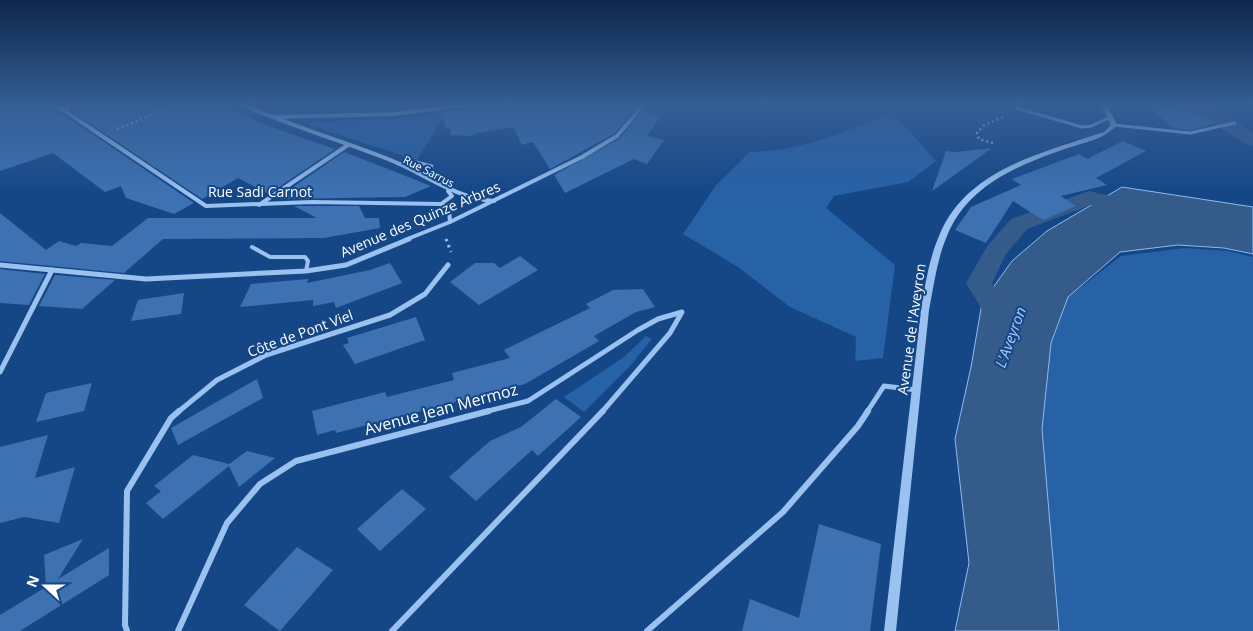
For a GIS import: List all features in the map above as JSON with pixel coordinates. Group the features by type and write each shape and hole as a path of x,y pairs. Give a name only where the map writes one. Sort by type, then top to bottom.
{"street":[{"name":"Rue Sadi Carnot","path":"101,134 206,206 312,202 441,204"},
{"name":"Rue Sarrus","path":"318,134 398,164 448,190 474,200 496,201"},
{"name":"Avenue des Quinze Arbres","path":"0,265 146,279 306,271 346,265 496,201 582,157 618,134"},
{"name":"Avenue de l'Aveyron","path":"890,631 925,310 935,258 947,225 966,198 999,172 1102,134"},
{"path":"258,205 348,145"},
{"path":"448,190 452,196 441,204 449,209 450,222"},
{"name":"Côte de Pont Viel","path":"127,631 125,624 127,491 171,418 217,380 266,355 390,315 425,294 448,265"},
{"path":"0,372 52,270"},
{"name":"Avenue Jean Mermoz","path":"178,631 227,523 260,484 296,461 528,401 638,330 658,319 682,312 670,333 591,425 392,631"},
{"path":"646,631 783,512 858,426 884,386 917,390"}],"lane":[{"path":"398,164 416,162 432,166"},
{"path":"252,247 258,254 270,258 305,256 308,261 306,271"}],"path":[{"path":"977,134 979,139 993,143"},
{"path":"440,225 441,233 451,246 451,256 448,265"}],"shaded area":[{"path":"337,134 433,134 417,160"},
{"path":"837,134 912,134 936,161 908,182 834,196 826,208 895,265 883,358 855,361 856,337 790,307 738,267 683,234 716,185 750,152 787,148"},
{"path":"1185,248 1228,251 1253,257 1253,631 1056,631 1042,429 1051,343 1068,297 1121,256"},
{"path":"646,336 652,339 630,366 584,412 564,397 624,357"}],"water":[{"name":"L'Aveyron","path":"1122,187 1253,207 1253,254 1224,248 1178,245 1120,252 1068,297 1051,343 1042,429 1059,631 955,631 969,563 955,439 971,367 982,303 1012,261 1047,231"}],"building":[{"path":"0,134 93,134 194,203 174,214 126,198 121,186 105,192 53,153 0,171"},
{"path":"106,134 293,134 335,149 269,194 238,178 202,199"},
{"path":"451,134 473,134 470,136"},
{"path":"517,134 612,134 550,169 533,142 522,145"},
{"path":"623,134 648,134 647,136 664,140 647,164 634,159 565,193 554,175 619,139"},
{"path":"1123,141 1146,151 1096,178 1107,185 1061,196 1076,206 1043,220 1013,201 986,243 955,230 971,207 1021,185 1012,179 1079,154 1087,159"},
{"path":"992,148 932,191 946,151 955,152"},
{"path":"344,152 431,186 405,197 277,198"},
{"path":"294,206 359,206 365,218 379,218 380,228 324,238 163,239 124,273 0,261 0,213 46,250 59,241 76,246 81,243 112,246 148,218 317,218"},
{"path":"520,256 538,270 479,305 450,282 475,263 494,263 500,268"},
{"path":"390,263 402,283 336,308 334,302 313,306 313,300 240,307 251,284 308,279 307,283 370,270"},
{"path":"0,269 45,274 29,305 0,303"},
{"path":"55,275 115,280 82,309 39,306"},
{"path":"643,289 655,307 636,312 594,336 599,341 525,384 336,433 335,430 317,435 312,411 385,392 387,397 454,380 452,373 510,358 504,350 590,308 586,304 613,290"},
{"path":"184,293 181,314 131,321 138,300"},
{"path":"416,317 425,340 355,364 343,345 349,343 347,338"},
{"path":"257,379 263,398 178,445 171,428"},
{"path":"92,383 84,411 36,422 46,393"},
{"path":"556,399 581,417 538,456 532,450 476,501 449,477 490,441 521,427"},
{"path":"48,435 35,478 75,467 59,523 24,517 0,523 0,447"},
{"path":"247,451 275,458 239,487 229,466 163,519 146,503 161,491 154,486 193,455 229,464"},
{"path":"402,489 426,509 380,551 357,529"},
{"path":"819,524 881,544 870,631 742,631 750,599 799,618"},
{"path":"83,539 58,579 109,548 109,575 20,631 0,631 0,615 46,587 44,555"},
{"path":"297,547 333,570 280,631 244,605"}],"waterway":[{"path":"1244,134 1253,140"},
{"name":"L'Aveyron","path":"1006,327 979,283 996,251 1019,224 1089,198 1133,208"}]}
